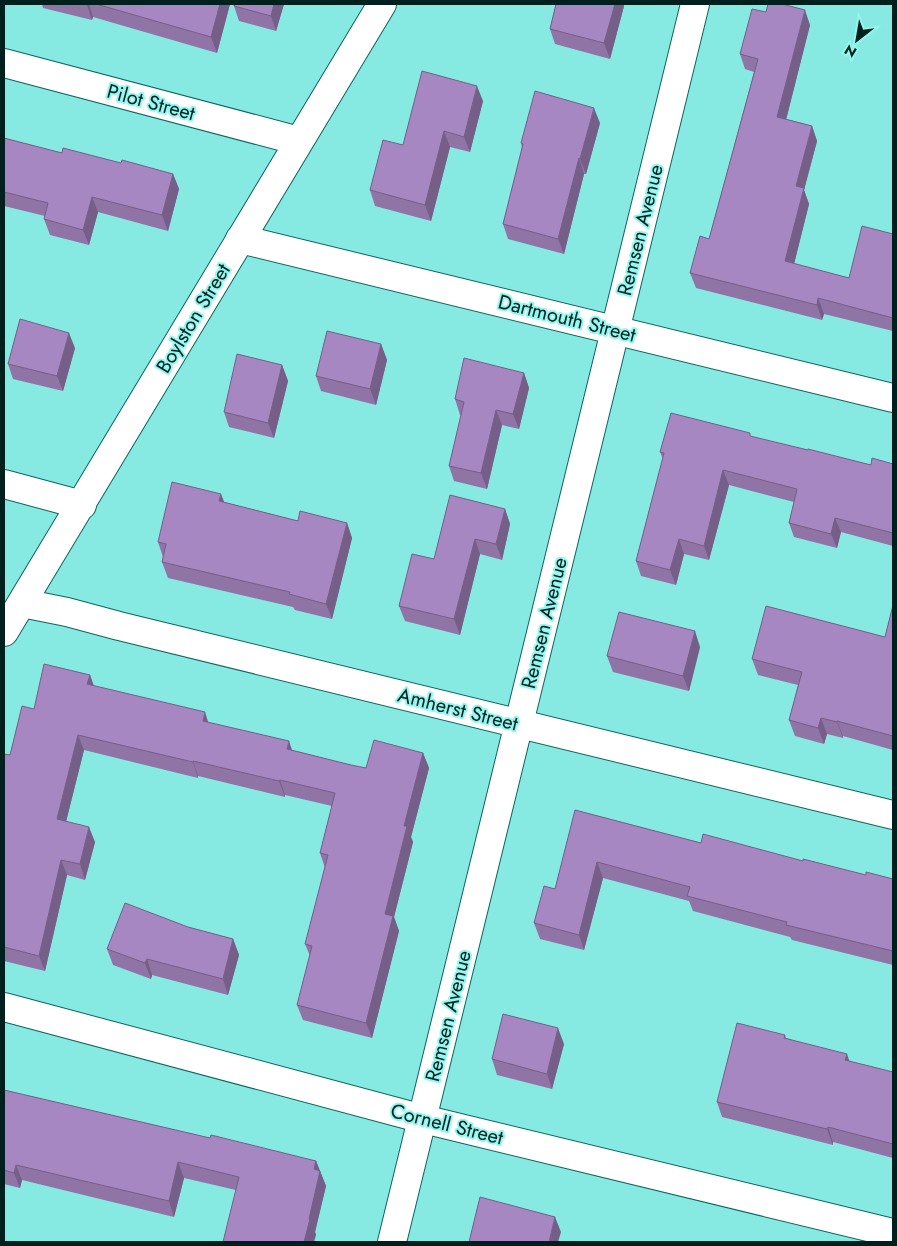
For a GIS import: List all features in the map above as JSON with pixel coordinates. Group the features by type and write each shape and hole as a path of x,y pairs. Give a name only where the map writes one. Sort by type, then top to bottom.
{"street":[{"name":"Boylston Street","path":"4,632 382,4"},
{"name":"Remsen Avenue","path":"392,1242 695,4"},
{"name":"Pilot Street","path":"4,63 299,141"},
{"name":"Dartmouth Street","path":"240,239 893,398"},
{"path":"4,484 82,505"},
{"name":"Amherst Street","path":"22,603 67,612 893,815"},
{"name":"Cornell Street","path":"4,1007 422,1119 893,1234"}],"building":[{"path":"96,4 220,4 211,37"},
{"path":"234,4 274,4 271,16 234,6"},
{"path":"556,4 615,4 604,43 550,29"},
{"path":"768,4 782,4 805,10 777,117 812,126 796,186 804,188 785,261 849,278 862,226 893,234 893,318 818,298 817,305 690,273 700,236 709,239 758,59 740,54 752,9 766,12"},
{"path":"422,71 477,86 464,137 444,131 425,205 370,190 383,140 403,145"},
{"path":"535,91 594,108 558,239 503,224"},
{"path":"4,138 62,153 63,148 121,163 122,160 173,174 162,215 92,197 83,230 44,219 48,203 4,192"},
{"path":"20,319 69,333 57,376 8,364"},
{"path":"327,331 381,344 370,389 316,376"},
{"path":"237,354 282,365 268,423 224,412"},
{"path":"464,358 524,373 513,414 496,410 481,473 449,466 464,402 455,399"},
{"path":"671,413 750,433 750,436 871,465 872,458 893,464 893,533 835,518 831,534 789,523 797,489 723,470 704,546 679,539 670,570 636,561 664,453 660,452"},
{"path":"172,482 221,494 219,501 298,521 300,511 347,523 326,604 289,594 290,592 162,562 166,544 158,542"},
{"path":"450,495 505,509 496,544 475,539 454,619 399,606 412,554 434,559"},
{"path":"893,605 893,736 821,718 818,728 789,720 802,672 752,659 766,606 885,637"},
{"path":"619,612 695,631 683,676 607,656"},
{"path":"44,664 90,675 87,684 205,712 203,721 289,741 287,749 351,765 366,768 374,740 423,753 404,826 407,826 385,914 393,916 366,1023 297,1005 312,946 305,944 328,855 320,853 335,793 78,735 57,819 89,827 80,864 61,860 39,956 4,947 4,754 10,755 22,706 34,709"},
{"path":"575,810 701,843 703,834 803,861 803,859 866,875 866,872 893,879 893,951 786,925 787,922 687,896 690,887 597,862 579,935 534,923 544,886 555,889"},
{"path":"125,903 188,927 233,939 223,979 147,959 145,963 107,949"},
{"path":"503,1014 558,1028 547,1074 492,1059"},
{"path":"737,1023 785,1035 784,1038 847,1054 845,1060 893,1072 893,1144 717,1102"},
{"path":"4,1090 210,1138 211,1135 316,1161 314,1169 320,1171 304,1242 223,1242 239,1177 178,1162 169,1201 16,1165 14,1173 4,1170"},
{"path":"480,1197 555,1217 549,1242 469,1242"}]}
